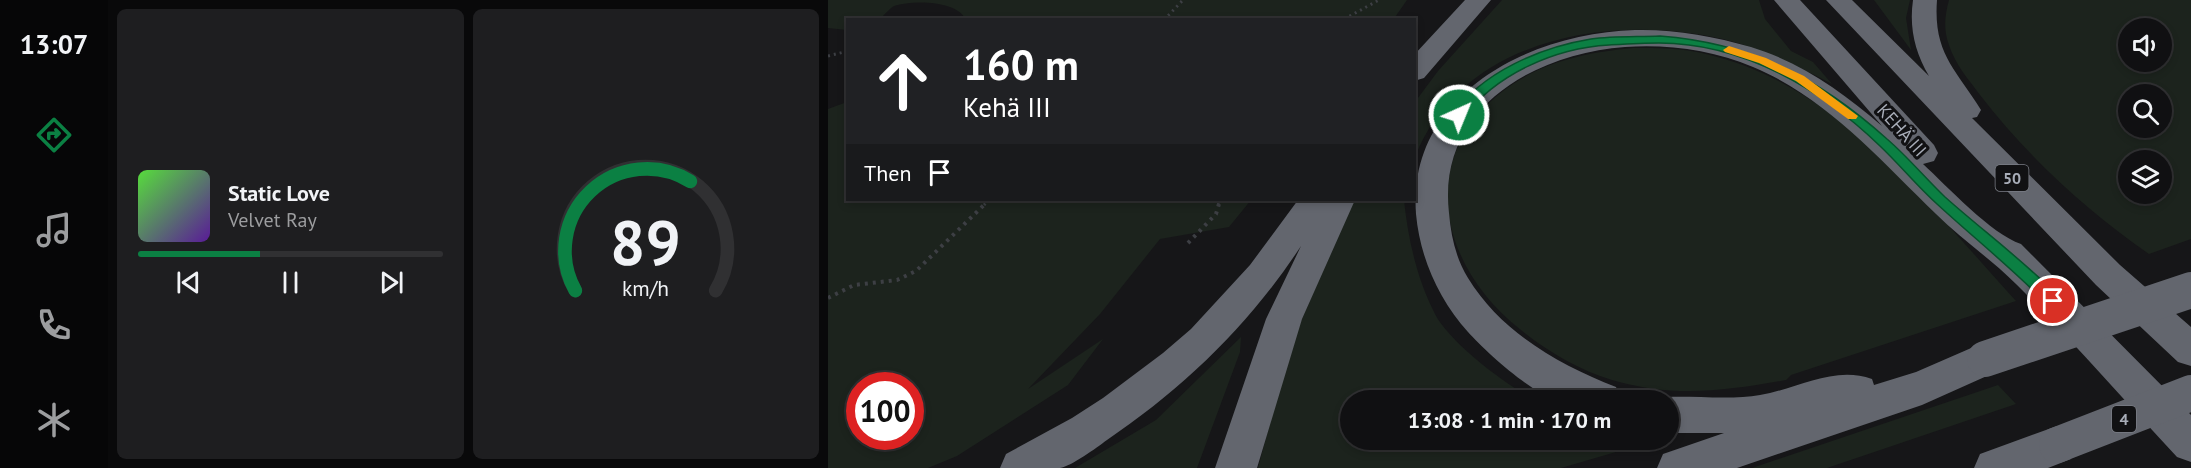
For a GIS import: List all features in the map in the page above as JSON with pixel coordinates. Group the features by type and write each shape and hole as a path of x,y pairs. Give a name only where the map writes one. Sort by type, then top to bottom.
{"highway":[{"path":"1416,70 1479,0"},
{"name":"KEHÄ III","path":"1786,0 2022,269 2191,443"},
{"name":"50","path":"1838,0 2108,275 2191,350"},
{"path":"1925,0 1922,27 1931,52 1949,87 1988,134 2129,268 2191,338"},
{"path":"1574,390 1525,361 1485,327 1458,295 1439,256 1431,217 1431,184 1437,155 1449,127 1468,102 1497,79 1524,64 1555,52 1591,43 1660,39 1688,41 1725,49 1762,61 1800,79 1834,101 1884,142 1941,200 2022,269"},
{"path":"1021,468 1108,417 1140,395 1183,359 1253,287 1284,247 1314,201"},
{"path":"1236,468 1284,319 1339,201"},
{"path":"1678,468 1922,387 1985,359 2191,290"},
{"path":"1679,415 1759,414 1829,394 1922,387"},
{"name":"4","path":"1995,468 2191,393"}],"path":[{"path":"1165,18 1183,0"},
{"path":"1347,18 1379,0"},
{"path":"828,56 846,52"},
{"path":"828,298 854,285 897,280 916,271 988,201"},
{"path":"1188,243 1216,214 1220,201"}],"shaded area":[{"path":"828,0 1407,0 1394,18 965,18 961,13 944,5 912,3 894,6 881,18 846,18 846,30 828,28"},
{"path":"1502,0 1759,0 1765,19 1791,51 1813,62 1832,84 1765,52 1723,39 1679,32 1634,30 1588,34 1544,44 1503,61 1467,85 1437,117 1416,155 1416,101 1438,71"},
{"path":"1874,0 1910,0 1906,18 1911,50"},
{"path":"1949,0 2191,0 2191,239 2149,254 2058,181 1998,118 1958,65 1947,39 1945,22"},
{"path":"1633,48 1661,48 1697,52 1754,69 1798,92 1839,120 1878,153 2016,301 1791,375 1786,380 1720,390 1679,391 1635,386 1600,376 1564,359 1521,330 1492,303 1470,273 1455,241 1448,207 1450,173 1461,141 1481,111 1513,84 1556,63 1602,52"},
{"path":"846,102 846,201 1250,201 1229,227 1160,239 1100,314 1028,389 1103,339 1068,385 957,456 928,468 828,468 828,109"},
{"path":"1353,201 1404,201 1418,273 1435,314 1465,350 1518,390 1340,390 1340,450 1623,450 1561,468 1258,468 1290,347"},
{"path":"1241,337 1240,352 1197,468 1075,468 1156,420"},
{"path":"1998,385 2016,404 1827,468 1752,468"}],"slow traffic":[{"path":"1729,50 1762,61 1800,79 1852,116"}],"route":[{"path":"1459,115 1468,102 1497,79 1524,64 1555,52 1591,43 1660,39 1688,41 1725,49 1762,61 1800,79 1834,101 1884,142 1941,200 2022,269 2053,301"}]}
